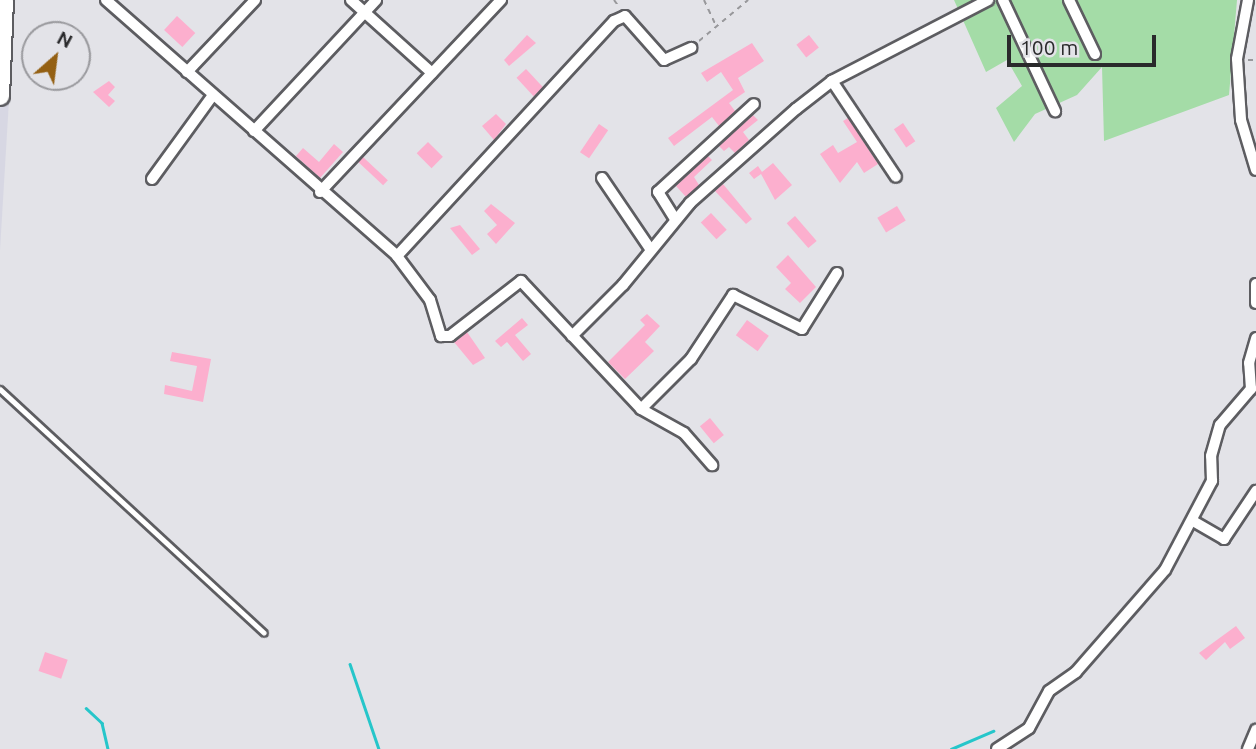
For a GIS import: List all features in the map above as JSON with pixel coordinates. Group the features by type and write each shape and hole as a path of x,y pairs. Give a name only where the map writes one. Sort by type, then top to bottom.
{"highway":[{"path":"0,96 4,0"}],"street":[{"path":"106,0 320,192 397,256 430,300 442,336 450,335 521,281 641,409 684,433 712,465"},
{"path":"187,72 256,0"},
{"path":"351,0 432,73"},
{"path":"254,131 376,0"},
{"path":"320,192 501,0"},
{"path":"572,336 623,285 675,219 832,81 988,0"},
{"path":"1003,0 1055,111"},
{"path":"1069,0 1095,54"},
{"path":"1248,0 1237,59 1241,120 1256,170"},
{"path":"397,256 614,22 625,16 664,60 691,48"},
{"path":"832,81 896,177"},
{"path":"152,179 214,95"},
{"path":"675,219 658,192 754,104"},
{"path":"602,178 651,250"},
{"path":"641,409 691,359 733,295 802,329 837,273"},
{"path":"1256,284 1256,303"},
{"path":"997,749 1029,728 1049,691 1076,672 1165,570 1213,481 1211,456 1220,425 1251,389 1249,363 1256,338"},
{"path":"1193,521 1224,539 1255,496"},
{"path":"1248,749 1256,730"}],"lane":[{"path":"0,389 264,633"}],"path":[{"path":"704,0 716,27"},
{"path":"691,48 748,0"}],"shaded area":[{"path":"0,0 15,0 0,250"}],"green space":[{"path":"954,0 1237,0 1229,95 1104,141 1102,67 1077,95 1035,114 1014,142 996,108 1022,86 1007,60 986,72"}],"building":[{"path":"177,16 195,33 182,47 164,30"},
{"path":"527,35 536,43 509,66 504,60"},
{"path":"809,35 819,48 806,57 796,45"},
{"path":"752,43 764,61 738,78 745,92 729,103 735,111 719,126 712,117 674,146 668,138 733,90 721,72 707,82 701,73"},
{"path":"526,69 543,87 534,96 516,78"},
{"path":"109,81 115,87 108,95 115,101 109,107 93,92"},
{"path":"496,114 506,124 494,140 482,126"},
{"path":"753,115 758,120 743,132 749,140 735,153 729,147 724,151 719,146"},
{"path":"848,118 878,164 864,173 857,162 840,183 820,154 833,145 838,153 857,142 843,121"},
{"path":"903,123 915,141 906,147 894,129"},
{"path":"599,124 608,130 589,158 580,152"},
{"path":"428,142 443,157 432,168 417,153"},
{"path":"334,144 343,152 320,178 296,156 303,148 319,162"},
{"path":"708,156 712,160 694,177 699,185 686,197 676,186"},
{"path":"363,157 388,180 383,185 358,162"},
{"path":"773,163 792,185 775,200 761,174 754,179 749,173 758,166 762,172"},
{"path":"723,184 752,219 746,224 715,191"},
{"path":"491,204 515,223 496,244 487,234 497,225 484,211"},
{"path":"897,206 906,221 886,232 877,218"},
{"path":"711,213 727,230 716,239 701,223"},
{"path":"795,216 817,241 808,248 787,223"},
{"path":"460,225 480,249 472,255 450,228"},
{"path":"788,255 816,287 800,303 785,289 791,283 776,267"},
{"path":"647,314 660,326 645,342 654,351 625,379 608,362 645,325 640,320"},
{"path":"522,318 528,325 515,335 531,354 523,361 507,342 501,347 495,341"},
{"path":"747,320 769,336 758,351 736,335"},
{"path":"467,332 485,358 473,365 454,342"},
{"path":"172,352 211,359 203,402 164,394 165,385 192,391 197,366 170,361"},
{"path":"710,418 724,435 714,443 700,426"},
{"path":"1236,626 1245,638 1230,649 1225,642 1206,660 1199,653"},
{"path":"45,652 68,660 61,679 38,671"}],"waterway":[{"path":"350,664 379,749"},
{"path":"86,708 102,723 108,749"},
{"path":"951,749 993,731"}]}
